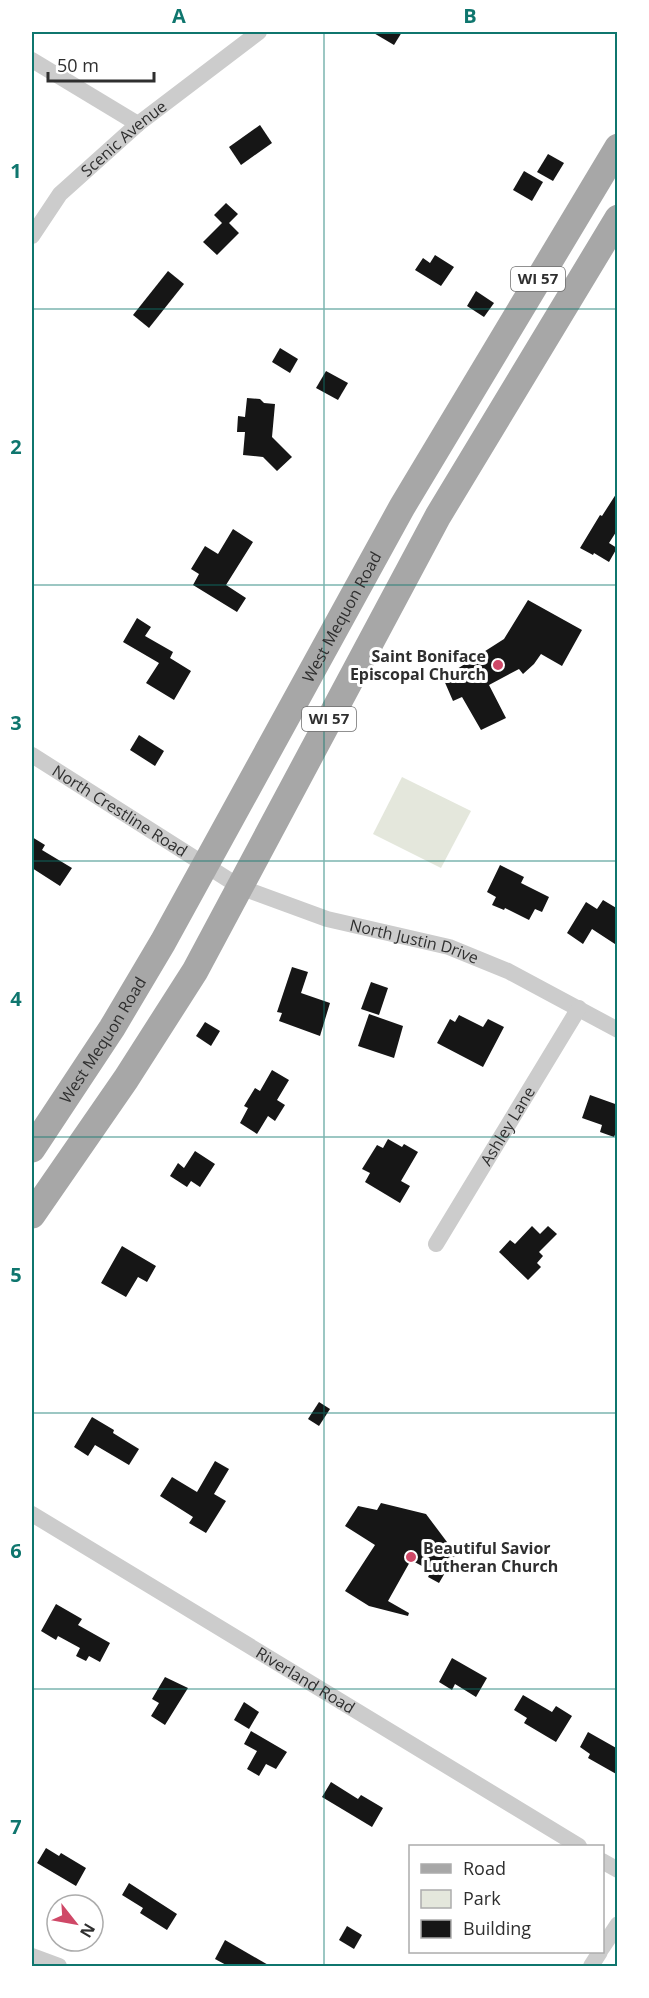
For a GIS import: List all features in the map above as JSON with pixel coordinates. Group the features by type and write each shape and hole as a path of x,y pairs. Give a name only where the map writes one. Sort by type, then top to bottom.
{"main road":[{"name":"West Mequon Road","path":"32,1149 112,1028 206,867 353,593 618,147"},
{"name":"WI 57","path":"32,1215 126,1079 195,971 438,516 618,218"}],"street":[{"name":"Scenic Avenue","path":"32,236 60,195 138,124 259,32"},
{"path":"32,60 138,124"},
{"name":"North Crestline Road","path":"32,754 206,867"},
{"name":"North Justin Drive","path":"206,867 240,887 327,920 449,948 508,971 618,1030"},
{"name":"Ashley Lane","path":"436,1244 579,1008"},
{"name":"Riverland Road","path":"32,1514 577,1845"},
{"path":"604,1862 618,1870"},
{"path":"604,1947 618,1924"},
{"path":"591,1966 600,1953"},
{"path":"32,1956 59,1966"}],"green space":[{"path":"402,777 471,811 441,868 373,834"}],"building":[{"path":"372,32 402,32 394,45"},
{"path":"260,125 272,143 241,165 229,147"},
{"path":"548,154 564,163 553,181 537,172"},
{"path":"524,171 543,182 532,201 513,190"},
{"path":"226,203 238,214 229,223 239,233 217,255 203,242 222,223 214,215"},
{"path":"435,255 454,267 441,286 415,270 423,258 430,263"},
{"path":"168,271 184,284 149,328 133,315"},
{"path":"476,291 494,303 484,317 467,306"},
{"path":"280,348 298,359 290,373 272,362"},
{"path":"326,371 348,383 338,400 316,388"},
{"path":"247,398 275,404 272,437 292,457 277,471 263,457 243,455 245,432 237,432 238,416 245,417"},
{"path":"618,491 618,529 609,543 617,548 609,562 580,548"},
{"path":"233,529 253,542 226,585 246,598 237,612 193,585 199,574 191,569 205,546 218,554"},
{"name":"Saint Boniface Episcopal Church","path":"528,600 582,630 562,666 541,654 523,674 519,669 489,685 506,718 481,730 462,697 453,701 443,678 504,639"},
{"path":"137,618 151,627 145,636 173,652 170,658 191,671 174,700 146,683 159,663 123,642"},
{"path":"139,735 164,751 155,766 130,750"},
{"path":"32,837 45,845 42,850 72,868 60,886 32,868"},
{"path":"500,865 524,877 521,883 549,897 542,912 535,909 529,920 505,908 504,910 492,905 496,897 487,892"},
{"path":"603,900 618,909 618,946 592,929 583,944 567,933 586,902 597,909"},
{"path":"292,967 308,972 301,993 330,1003 320,1036 279,1021 282,1013 277,1012"},
{"path":"371,982 388,988 379,1015 361,1009"},
{"path":"369,1014 403,1026 394,1058 358,1046"},
{"path":"459,1015 483,1027 488,1019 504,1027 483,1067 437,1043 450,1019 455,1022"},
{"path":"205,1022 220,1031 211,1046 196,1036"},
{"path":"272,1070 289,1080 277,1100 285,1105 275,1121 268,1116 257,1134 240,1123 248,1108 244,1106 255,1088 260,1091"},
{"path":"590,1095 618,1105 618,1128 614,1137 600,1132 602,1125 582,1118"},
{"path":"388,1139 418,1152 401,1181 410,1186 400,1203 365,1182 370,1173 362,1169 377,1145 383,1148"},
{"path":"195,1151 215,1164 200,1187 191,1181 187,1187 170,1176 178,1163 184,1168"},
{"path":"532,1226 540,1234 548,1226 557,1234 539,1252 543,1256 537,1263 541,1267 528,1280 499,1252 510,1240 515,1244"},
{"path":"122,1246 156,1266 147,1282 138,1277 126,1297 101,1283"},
{"path":"319,1402 330,1409 319,1426 308,1419"},
{"path":"92,1417 139,1449 129,1465 95,1445 88,1456 74,1447"},
{"path":"215,1461 229,1469 214,1494 226,1501 206,1533 189,1523 193,1517 160,1496 172,1477 197,1492"},
{"name":"Beautiful Savior Lutheran Church","path":"381,1503 426,1514 456,1554 439,1583 428,1577 431,1571 411,1560 388,1601 409,1613 408,1616 369,1606 345,1591 375,1545 345,1526 358,1506 377,1510"},
{"path":"56,1604 82,1619 78,1625 110,1643 100,1662 89,1656 86,1661 76,1656 80,1648 58,1636 56,1640 41,1631"},
{"path":"452,1658 487,1678 476,1697 455,1684 452,1690 439,1682"},
{"path":"165,1677 188,1688 165,1725 151,1716 159,1703 152,1699"},
{"path":"523,1695 552,1712 556,1706 572,1716 556,1742 524,1723 527,1718 514,1710"},
{"path":"244,1702 259,1712 249,1729 234,1720"},
{"path":"251,1731 287,1752 276,1769 266,1764 259,1776 247,1769 257,1751 244,1744"},
{"path":"588,1732 618,1749 618,1775 588,1758 590,1754 580,1747"},
{"path":"331,1782 358,1799 361,1795 383,1808 372,1827 322,1797"},
{"path":"46,1848 59,1856 61,1853 86,1868 76,1886 37,1863"},
{"path":"129,1883 177,1914 167,1930 140,1913 143,1908 122,1895"},
{"path":"347,1926 362,1935 354,1949 339,1940"},
{"path":"225,1940 270,1966 228,1966 215,1959"}],"place":[{"name":"Saint Boniface Episcopal Church","path":"498,665"},
{"name":"Beautiful Savior Lutheran Church","path":"411,1557"}]}
